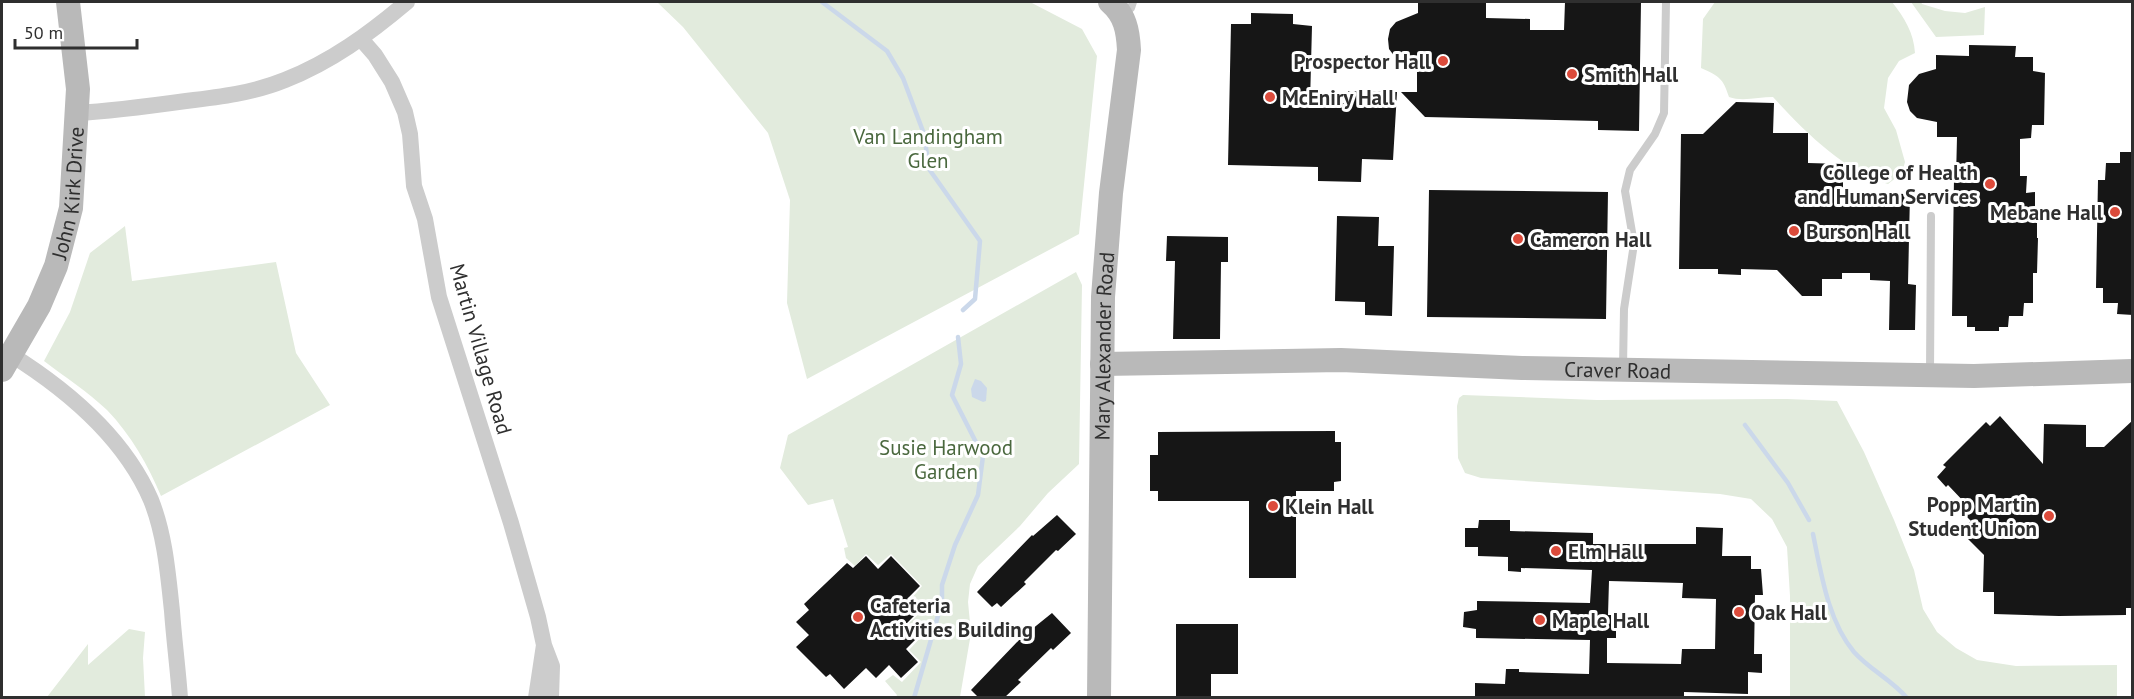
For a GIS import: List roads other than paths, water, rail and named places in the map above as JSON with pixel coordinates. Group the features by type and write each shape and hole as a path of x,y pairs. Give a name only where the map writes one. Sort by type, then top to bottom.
{"street":[{"name":"John Kirk Drive","path":"6,362 39,306 56,266 71,208 77,113 75,62 68,2"},
{"path":"77,113 133,109 254,90 332,58 361,39 407,2"},
{"name":"Mary Alexander Road","path":"1099,698 1103,297 1106,245 1128,64 1127,28 1122,6"},
{"name":"Martin Village Road","path":"361,39 375,55 392,82 405,112 410,134 416,193 425,219 439,297 552,666 552,698"},
{"name":"Craver Road","path":"1102,364 1341,360 1473,366 1930,376 2133,371"},
{"path":"6,362 48,380 101,426 127,459 150,498 166,555 180,698"},
{"name":"Martin Village Road","path":"536,698 544,645"}],"lane":[{"path":"1623,370 1624,309 1634,244 1625,191 1630,170 1656,134 1664,113 1666,2"},
{"path":"1930,376 1931,216"}],"water":[{"path":"975,379 981,381 987,388 986,401 972,397 971,389"}],"waterway":[{"path":"822,2 887,51 903,78 924,134 929,169 980,241 975,299 963,310"},
{"path":"914,698 942,602 942,585 955,545 978,495 983,456 952,395 961,364 958,337"},
{"path":"1745,425 1788,483 1809,520"},
{"path":"1813,534 1827,596 1845,640 1860,658 1907,698"}],"place":[{"name":"Prospector Hall","path":"1443,61"},
{"name":"Smith Hall","path":"1572,74"},
{"name":"McEniry Hall","path":"1270,97"},
{"name":"College of Health and Human Services","path":"1990,184"},
{"name":"Mebane Hall","path":"2115,212"},
{"name":"Burson Hall","path":"1794,231"},
{"name":"Cameron Hall","path":"1518,239"},
{"name":"Klein Hall","path":"1273,506"},
{"name":"Popp Martin Student Union","path":"2049,516"},
{"name":"Elm Hall","path":"1556,551"},
{"name":"Oak Hall","path":"1739,612"},
{"name":"Cafeteria Activities Building","path":"858,617"},
{"name":"Maple Hall","path":"1540,620"}],"park label":[{"name":"Van Landingham Glen","path":"928,148"},
{"name":"Susie Harwood Garden","path":"946,459"}]}
